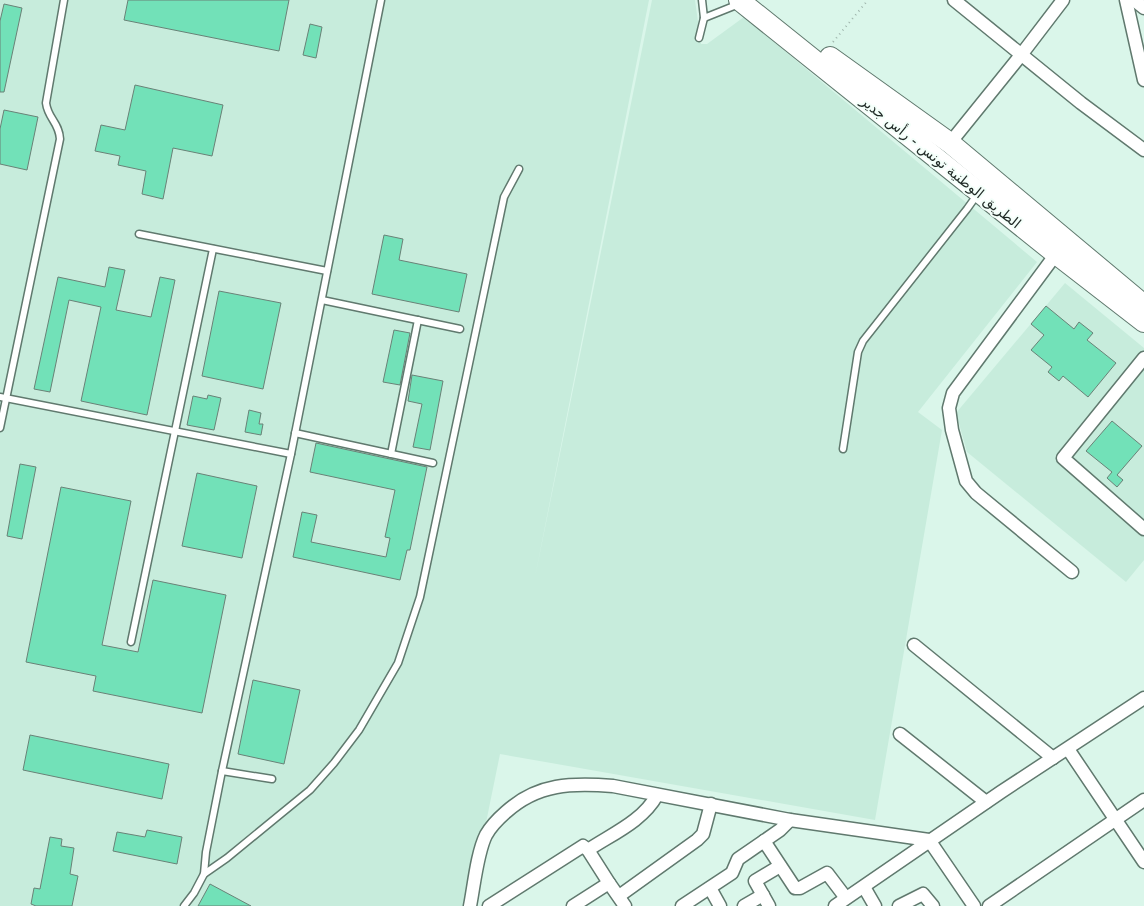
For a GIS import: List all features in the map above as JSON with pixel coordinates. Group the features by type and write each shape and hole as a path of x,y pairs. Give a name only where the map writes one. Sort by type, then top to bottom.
{"main road":[{"name":"الطريق الوطنية تونس - رأس جدير","path":"747,1 824,53 950,143 1144,305"},
{"name":"الطريق الوطنية تونس - رأس جدير","path":"747,1 979,192 1144,322"}],"street":[{"path":"954,0 1021,55 1144,150"},
{"path":"950,143 1063,0"},
{"path":"1126,0 1144,80"},
{"path":"1134,0 1144,8"},
{"path":"1056,254 954,393 949,408 952,430 966,481 976,493 1072,572"},
{"path":"1144,358 1064,458 1144,529"},
{"path":"914,645 1053,758"},
{"path":"835,906 929,840 1144,698"},
{"path":"900,734 986,802"},
{"path":"1068,749 1144,862"},
{"path":"470,906 486,836 496,821 526,797 543,789 588,784 613,786 790,820 929,840 974,906"},
{"path":"588,850 643,814 652,806 657,795"},
{"path":"989,906 1144,800"},
{"path":"489,906 583,846 588,850 622,901 703,834 710,804"},
{"path":"682,906 732,873 738,859 780,830 790,820"},
{"path":"764,842 795,888 800,888 827,873 846,898"},
{"path":"744,906 766,901 755,881 780,866"},
{"path":"573,906 609,883"},
{"path":"864,887 875,906"},
{"path":"710,888 720,906"},
{"path":"899,906 923,894 933,906"}],"lane":[{"path":"0,428 3,398 60,139 56,122 49,115 46,103 64,0"},
{"path":"184,906 194,893 204,874 206,852 222,771 291,454 381,0"},
{"path":"699,38 704,18 702,0"},
{"path":"704,18 747,1"},
{"path":"204,874 310,790 359,730 398,663 420,597 504,197 520,169"},
{"path":"843,449 858,352 862,341 968,209 979,192"},
{"path":"139,234 327,271"},
{"path":"131,642 213,249"},
{"path":"322,300 460,329"},
{"path":"391,454 418,320"},
{"path":"3,398 291,454"},
{"path":"295,433 433,463"},
{"path":"222,771 272,779"}],"path":[{"path":"824,53 868,0"}],"shaded area":[{"path":"0,0 649,0 535,577 652,0 695,0 701,44 707,44 744,17 1037,262 918,412 942,430 875,820 500,754 469,906 0,906"},
{"path":"1065,283 1144,348 1144,560 1126,582 967,452 956,413"}],"building":[{"path":"128,0 289,0 279,51 124,20"},
{"path":"4,4 22,8 4,92 0,92 0,21"},
{"path":"310,24 322,27 316,58 303,55"},
{"path":"135,85 223,105 212,156 173,148 163,199 142,194 146,171 118,165 120,156 95,151 101,125 125,130"},
{"path":"4,110 38,117 27,170 0,164 0,129"},
{"path":"384,235 403,239 399,260 467,274 459,312 372,294"},
{"path":"109,267 125,270 116,310 151,317 160,277 175,280 147,415 81,401 101,307 69,300 50,392 34,389 58,277 105,287"},
{"path":"219,291 281,303 263,389 202,376"},
{"path":"1046,306 1074,329 1079,322 1093,333 1087,340 1116,363 1088,397 1063,376 1059,381 1048,372 1052,367 1031,350 1044,335 1031,324"},
{"path":"394,330 410,333 400,385 383,382"},
{"path":"412,375 443,381 430,450 413,447 422,404 408,401"},
{"path":"208,395 221,398 214,430 187,425 193,396 207,399"},
{"path":"249,410 261,413 259,424 263,424 261,435 245,432"},
{"path":"1112,421 1142,446 1117,475 1123,480 1117,487 1107,478 1112,472 1086,451"},
{"path":"316,443 427,467 410,550 407,550 400,580 293,557 302,512 317,515 311,542 386,557 390,538 385,537 395,490 310,472"},
{"path":"20,464 36,467 22,539 7,536"},
{"path":"197,473 257,486 242,558 182,546"},
{"path":"61,487 131,501 102,645 138,652 153,580 226,595 202,713 93,691 96,676 26,662"},
{"path":"253,680 300,690 284,764 238,754"},
{"path":"30,735 169,764 162,799 23,770"},
{"path":"147,830 182,837 177,864 113,851 117,832 145,837"},
{"path":"50,837 62,839 61,846 74,848 70,874 78,876 72,906 36,906 31,904 34,888 40,889"},
{"path":"210,884 251,906 198,906"}]}
